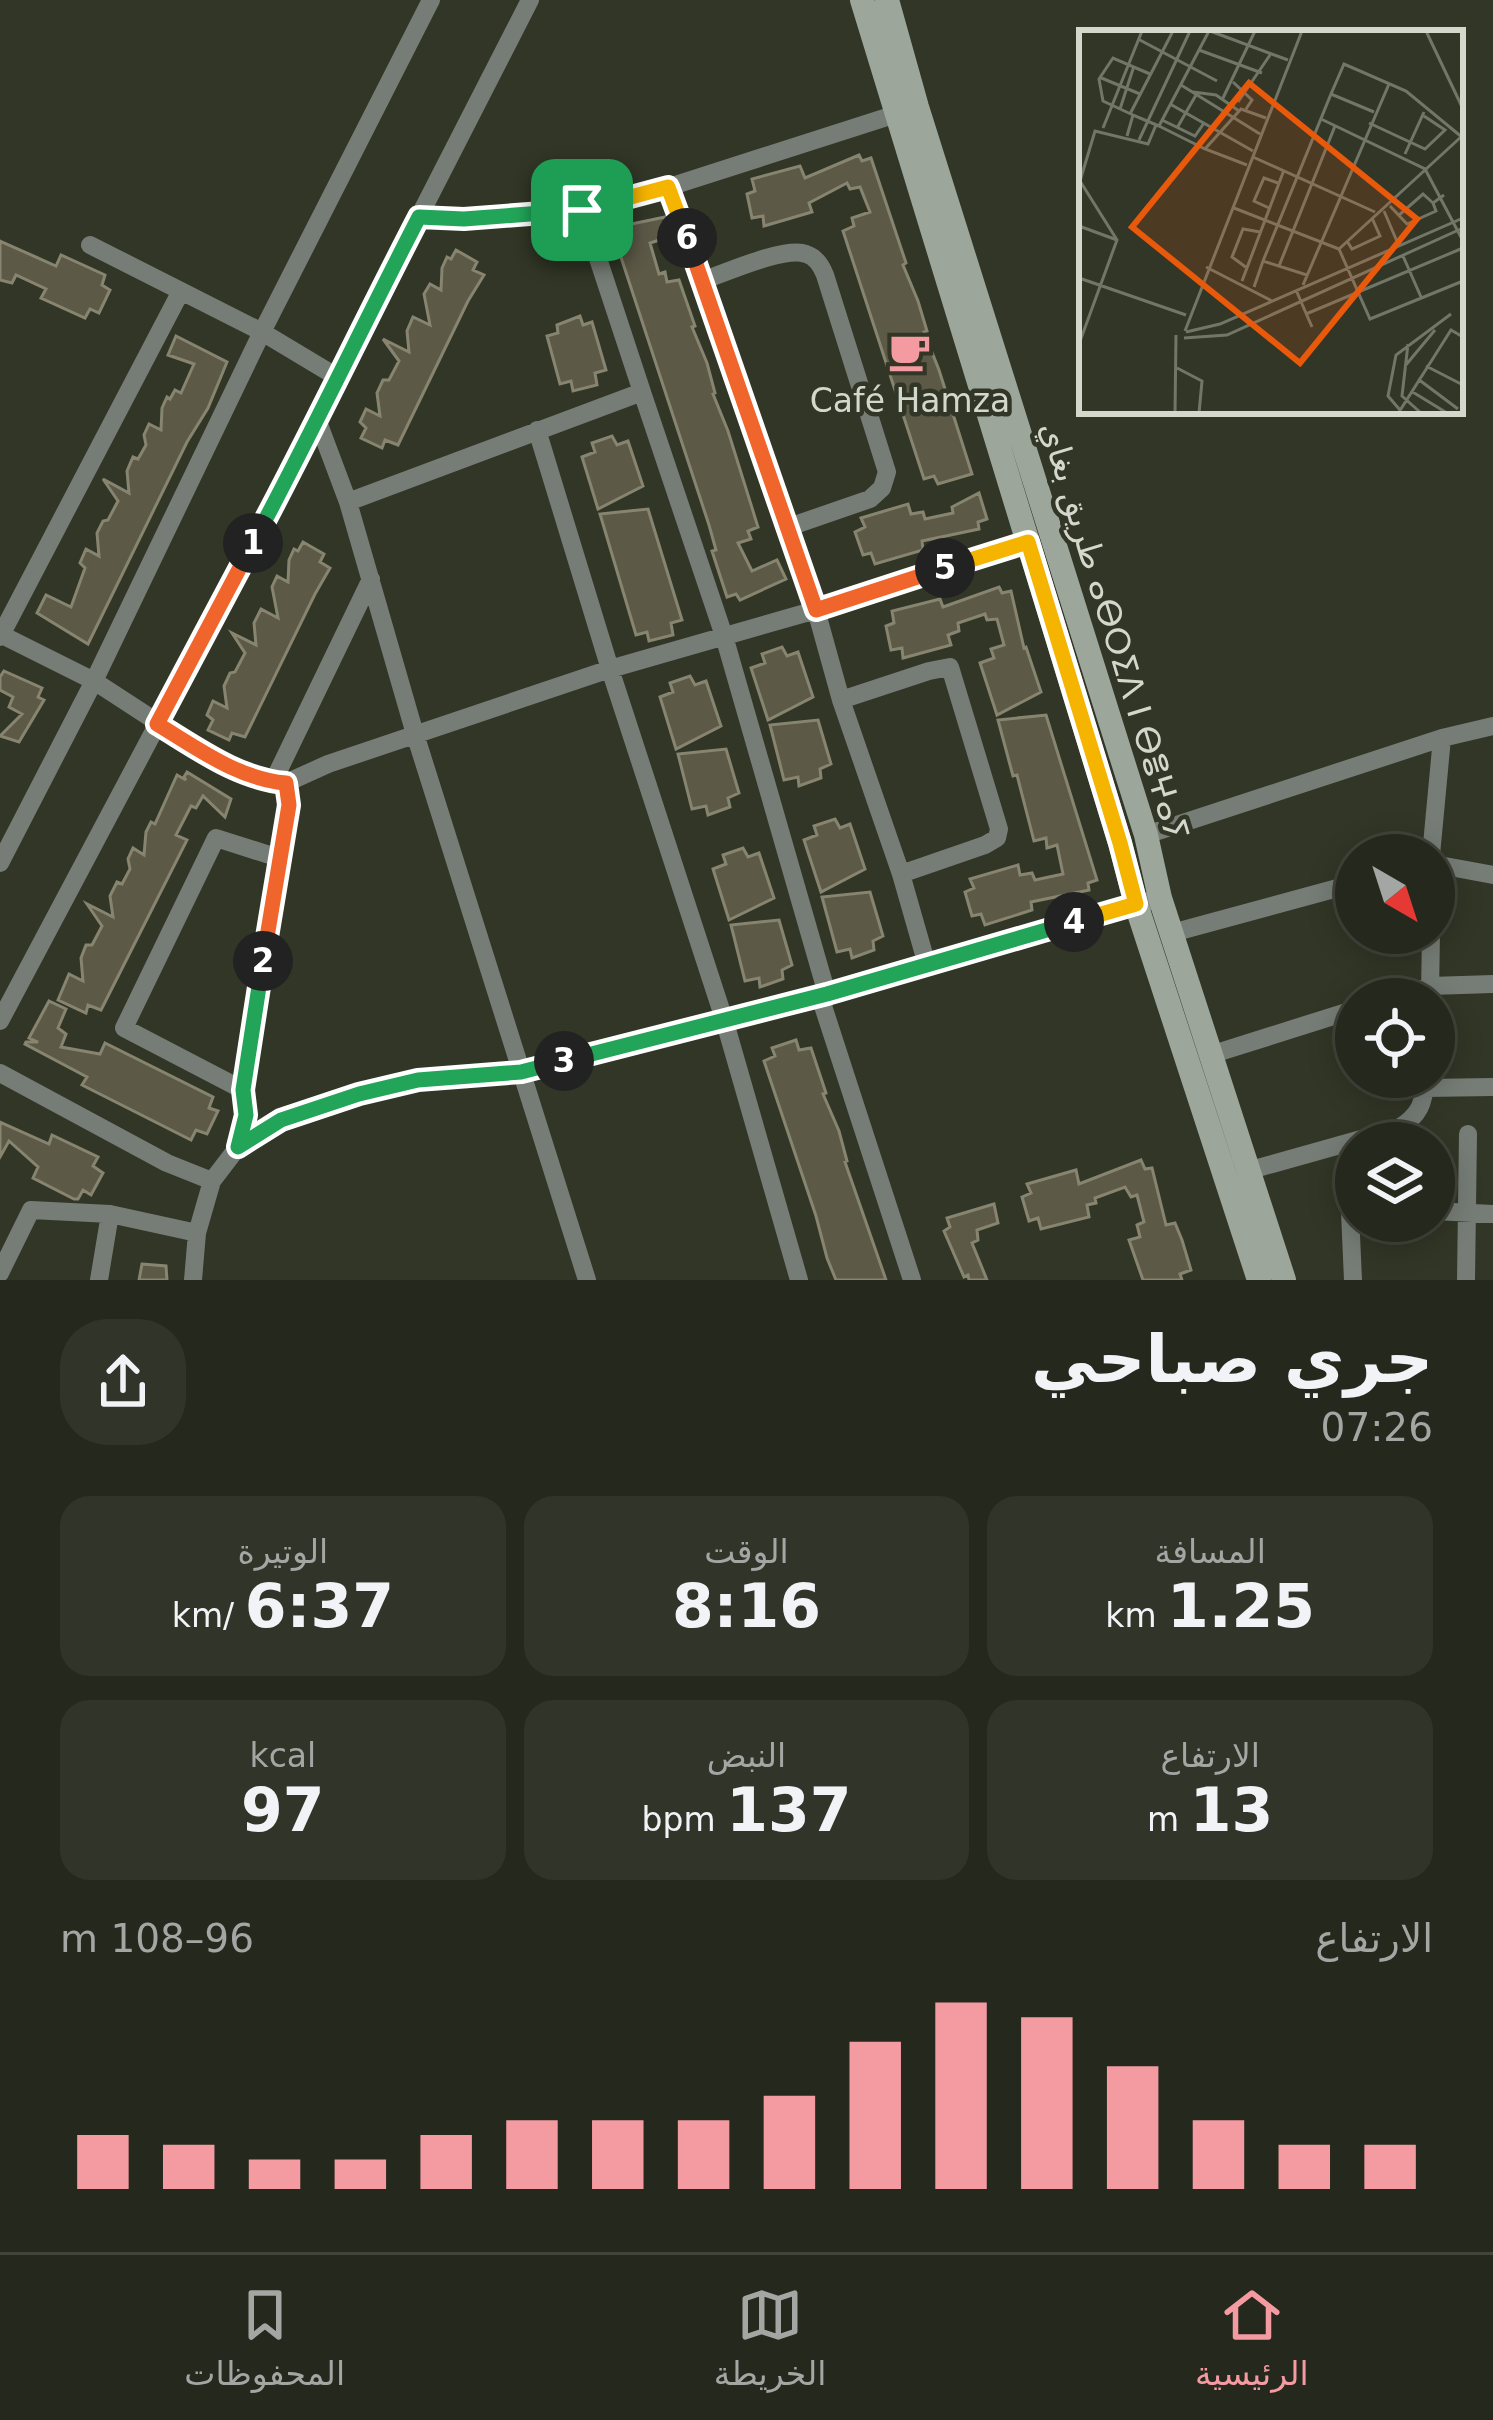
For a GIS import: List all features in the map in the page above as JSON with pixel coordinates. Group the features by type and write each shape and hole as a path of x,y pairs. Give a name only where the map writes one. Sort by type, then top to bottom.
{"main road":[{"name":"طريق بغاي ⴰⴱⵔⵉⴷ ⵏ ⴱⴻⵖⴰⵢ","path":"862,0 907,110 1146,836 1148,901 1172,933 1284,1280"},
{"name":"طريق بغاي ⴰⴱⵔⵉⴷ ⵏ ⴱⴻⵖⴰⵢ","path":"887,0 907,110 1028,542 1120,843 1148,901 1259,1280"}],"street":[{"path":"0,863 430,0"},
{"path":"0,1021 318,422 337,376 530,0"},
{"path":"419,217 464,219 582,210 907,110"},
{"path":"668,187 816,610 927,964"},
{"path":"582,210 724,636 827,994 823,1006 912,1280"},
{"path":"90,245 262,332 337,376"},
{"path":"701,280 792,251 809,255 825,274 887,472 882,488 870,500 786,528"},
{"path":"181,292 0,636 94,681 220,763 280,782 610,669 1028,542"},
{"path":"348,502 642,392"},
{"path":"318,422 348,502 415,734 586,1280"},
{"path":"537,430 724,1019 799,1280"},
{"path":"238,1147 289,805 280,782 371,579"},
{"path":"841,700 950,667 999,829 997,838 901,874"},
{"path":"1146,836 1442,738 1493,726"},
{"path":"1434,834 1442,738"},
{"path":"243,1090 124,1028 216,838 279,858"},
{"path":"1455,868 1493,875"},
{"path":"1172,933 1335,889"},
{"path":"193,1280 197,1233 212,1181 238,1147 281,1120 418,1080 521,1072 827,994 1148,901"},
{"path":"1455,989 1493,984"},
{"path":"1210,1055 1335,1016"},
{"path":"0,1073 167,1163 212,1181"},
{"path":"1455,1084 1493,1087"},
{"path":"1466,1280 1468,1134"},
{"path":"1247,1171 1335,1147"},
{"path":"0,1273 31,1210 110,1214 197,1233"},
{"path":"1455,1213 1493,1214"},
{"path":"99,1280 110,1214"},
{"path":"1352,1242 1354,1280"}],"building":[{"path":"859,155 862,161 871,158 972,474 938,484 934,476 924,479 843,231 854,226 852,218 870,212 860,187 850,189 847,183 809,203 812,212 764,226 763,216 752,218 747,194 755,191 752,179 800,166 805,178"},
{"path":"665,217 672,236 650,243 659,274 665,272 667,282 679,280 758,527 748,531 751,539 738,543 752,571 777,560 786,579 740,600 736,594 727,597 709,525 614,236 623,233 622,226"},
{"path":"0,241 56,266 61,255 105,275 102,285 110,290 99,313 90,309 85,318 41,298 46,289 16,275 12,283 0,280"},
{"path":"456,250 477,262 473,270 484,275 398,445 385,440 382,448 361,438 366,428 360,422 366,409 380,416 377,393 399,361 383,339 409,352 407,331 413,317 430,325 424,294 430,284 441,290 442,268"},
{"path":"580,316 583,325 592,322 606,370 595,373 597,385 573,391 571,381 560,384 547,336 558,333 557,325"},
{"path":"176,336 227,362 88,644 37,613 46,595 71,607 85,568 80,563 86,549 99,556 97,533 118,501 103,479 129,493 127,471 146,445 149,424 161,430 167,397 175,390 181,393 194,364 168,355"},
{"path":"612,436 617,445 628,441 643,486 598,509 582,457 595,452 592,443"},
{"path":"979,493 987,519 978,522 979,529 922,541 923,550 875,564 871,553 863,555 855,532 865,527 861,518 908,504 911,514 923,512 925,519 953,513 952,507"},
{"path":"648,509 682,620 671,623 673,635 649,641 647,632 636,635 600,514"},
{"path":"303,542 324,554 320,562 330,568 245,737 232,733 229,740 208,730 213,720 207,715 213,701 227,708 224,686 245,653 232,633 256,645 254,623 261,609 278,618 272,587 277,576 288,582 289,560"},
{"path":"999,587 1002,593 1011,591 1024,648 1041,692 997,715 980,663 994,658 991,649 1004,645 997,619 987,620 985,614 958,623 959,631 948,635 951,645 903,658 902,648 891,650 886,626 894,623 892,611 940,599 943,607"},
{"path":"782,647 787,656 798,652 813,697 768,720 751,668 765,663 762,654"},
{"path":"4,671 42,688 38,697 44,700 19,742 0,736 22,714 9,707 13,697 0,690"},
{"path":"690,676 695,685 706,681 721,726 676,749 660,697 673,692 670,683"},
{"path":"1046,715 1097,880 1088,883 1089,890 1031,902 1032,910 985,925 981,914 972,916 965,892 974,888 970,879 1018,865 1020,875 1032,873 1035,880 1063,874 1057,845 1047,848 1046,838 1034,841 998,720"},
{"path":"818,720 831,764 820,769 821,778 799,786 798,777 784,780 770,725"},
{"path":"726,749 739,793 728,798 730,807 708,815 706,806 692,809 678,754"},
{"path":"187,772 231,799 225,817 203,796 196,808 191,806 176,835 187,840 101,1010 88,1005 86,1013 58,1000 69,974 83,981 81,958 102,926 87,904 113,917 110,896 130,869 133,848 144,855 151,822 155,824 177,775 186,780"},
{"path":"835,819 840,828 850,824 865,869 821,892 804,840 817,835 814,826"},
{"path":"743,848 748,857 759,853 774,898 729,920 713,869 726,864 723,855"},
{"path":"870,892 883,936 873,941 874,950 852,958 850,949 837,952 822,897"},
{"path":"779,920 792,965 782,970 783,979 760,987 759,978 745,981 731,925"},
{"path":"49,1001 66,1009 58,1028 66,1034 61,1047 100,1054 105,1043 213,1097 209,1108 218,1111 207,1134 196,1130 191,1140 82,1085 87,1077 25,1044 38,1042 29,1038"},
{"path":"796,1040 799,1050 811,1048 886,1280 836,1280 827,1258 764,1061 775,1056 772,1048"},
{"path":"0,1122 49,1144 52,1135 98,1157 93,1166 103,1173 91,1195 83,1190 74,1199 33,1178 38,1167 9,1141 0,1157"},
{"path":"1141,1160 1145,1169 1152,1168 1166,1225 1175,1223 1182,1240 1191,1270 1180,1274 1182,1280 1143,1280 1129,1240 1140,1237 1137,1225 1144,1222 1137,1195 1131,1197 1125,1187 1095,1198 1096,1203 1087,1205 1089,1217 1041,1229 1038,1218 1029,1221 1022,1197 1031,1193 1027,1184 1076,1170 1079,1184"},
{"path":"994,1204 998,1223 977,1230 978,1240 972,1243 987,1280 969,1280 944,1231 950,1227 947,1218"},
{"path":"142,1264 166,1266 167,1280 139,1280"}],"place":[{"name":"Café Hamza","path":"910,352"}],"route":[{"path":"668,187 816,610 1028,542 1136,904 827,994 521,1072 418,1080 359,1094 281,1120 238,1147 289,805 286,783 220,763 157,724 318,422 419,217 464,219 582,210 668,187"}]}
